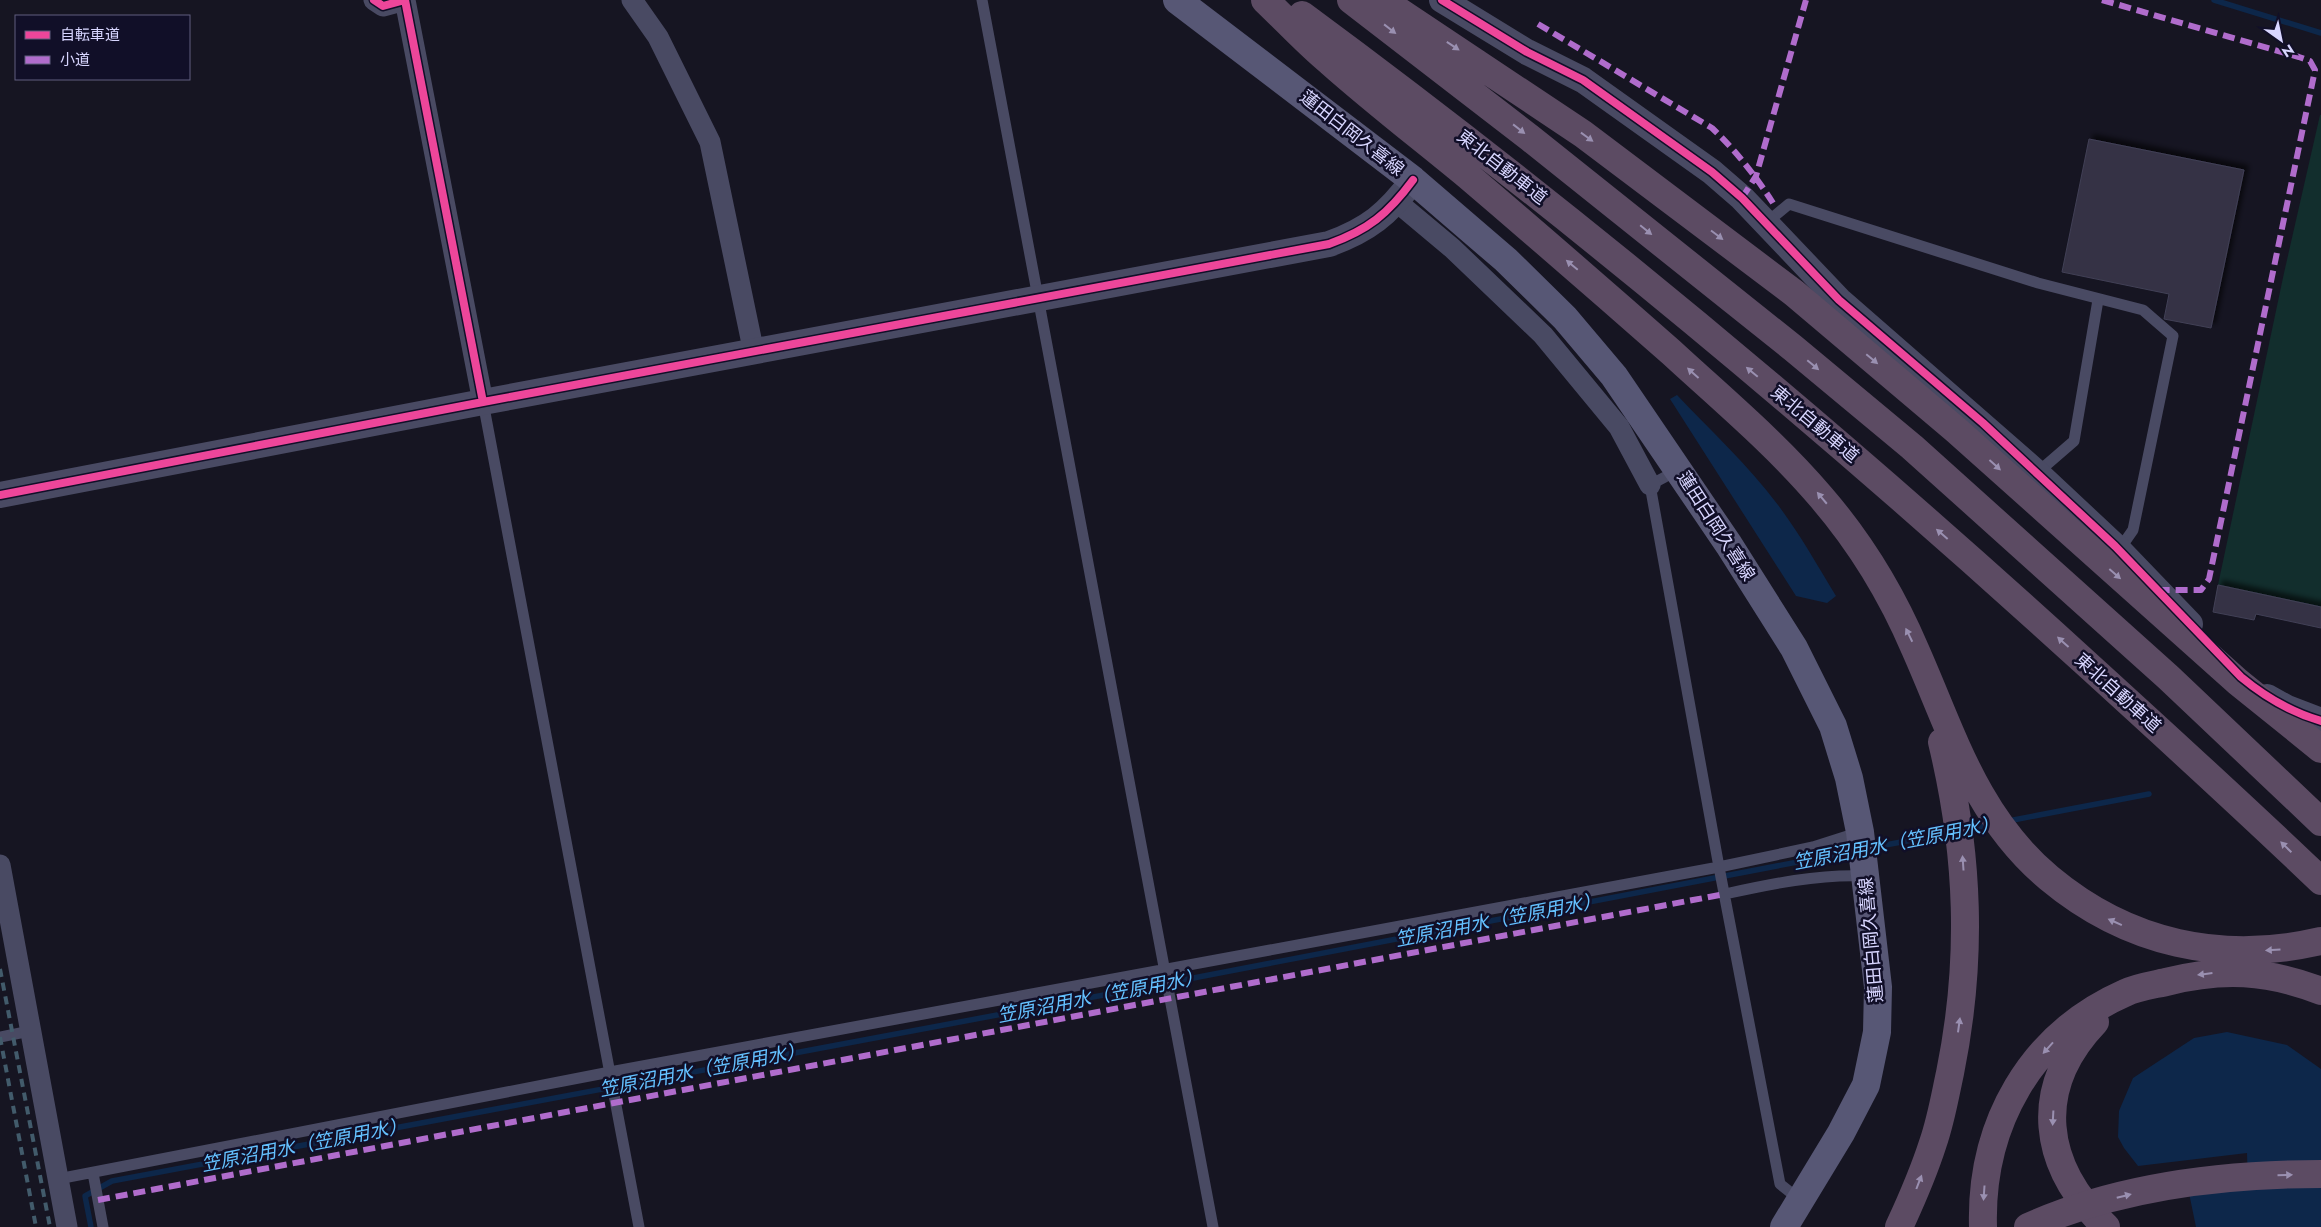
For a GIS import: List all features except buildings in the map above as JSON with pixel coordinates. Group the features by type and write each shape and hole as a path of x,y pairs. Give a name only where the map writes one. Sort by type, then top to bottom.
{"highway":[{"path":"1265,0 1328,61 1587,277 1792,464 1824,500 1876,576 1901,620 1928,680 1966,795 1963,854 1966,899 1966,950 1963,996 1956,1045 1938,1127 1916,1190 1900,1227"},
{"name":"東北自動車道","path":"1281,0 1534,192 1876,476 2009,593 2254,816 2321,881"},
{"path":"1351,0 1530,138 1793,348 1912,448 2168,677 2321,822"},
{"path":"1382,0 1583,134 1794,294 1956,430 2238,682 2321,749"},
{"path":"2264,702 2321,733"},
{"path":"1966,795 1996,820 2018,847 2047,876 2076,899 2110,920 2145,934 2178,944 2213,950 2284,949 2321,941"},
{"path":"1983,1227 1985,1182 1997,1126 2012,1096 2030,1068 2053,1042 2077,1022 2127,992 2199,974 2238,972 2275,977 2321,991"},
{"path":"2106,1227 2077,1194 2061,1166 2054,1148 2052,1119 2056,1089 2066,1061 2084,1034 2108,1011 2148,987"},
{"path":"2028,1227 2096,1203 2163,1188 2228,1178 2321,1174"}],"main road":[{"name":"蓮田白岡久喜線","path":"1177,0 1413,180 1506,260 1565,318 1614,376 1680,470 1794,648 1828,718 1849,778 1860,832 1878,987 1877,1032 1866,1085 1841,1133 1784,1227"}],"street":[{"path":"374,0 383,6 405,0 483,402"},
{"path":"632,0 658,37 710,142 754,353"},
{"path":"1196,0 1220,31"},
{"path":"1442,0 1527,52 1582,80 1712,172 1839,300 2037,473 2119,550 2247,682 2287,708 2321,721"},
{"path":"0,495 483,402 754,353 1037,297 1329,244 1353,236 1381,218 1397,202 1413,180"},
{"path":"1397,202 1452,248 1543,335 1619,427 1650,484"},
{"path":"0,865 67,1227"}],"lane":[{"path":"982,0 1213,1227"},
{"path":"1765,224 1789,204 2098,300 2143,310 2173,336 2134,530 2119,550"},
{"path":"2037,473 2074,441 2098,300"},
{"path":"483,402 639,1227"},
{"path":"1680,470 1650,484 1719,867 1780,1184 1800,1200"},
{"path":"58,1179 93,1175 610,1074 1719,867 1813,847 1860,832"},
{"path":"1725,894 1784,882 1844,875 1865,876"},
{"path":"0,1037 30,1031"},
{"path":"93,1175 103,1227"}],"green space":[{"path":"2320,115 2321,607 2218,585 2284,273"}],"water":[{"path":"1677,395 1742,462 1786,516 1836,596 1827,603 1796,596 1670,399"},
{"path":"2227,1032 2287,1045 2321,1069 2321,1227 2196,1227 2189,1193 2248,1186 2247,1153 2138,1166 2118,1137 2119,1111 2133,1078 2194,1038"}],"waterway":[{"path":"2214,0 2321,33"},
{"name":"笠原沼用水（笠原用水）","path":"2008,821 2149,794"},
{"name":"笠原沼用水（笠原用水）","path":"1967,829 1992,825"},
{"name":"笠原沼用水（笠原用水）","path":"1869,848 1950,833"},
{"name":"笠原沼用水（笠原用水）","path":"91,1227 85,1196 112,1181 1157,985 1855,851"}],"railway":[{"path":"0,969 50,1227"},
{"path":"0,1037 36,1227"}],"marked path":[{"path":"1742,198 1756,176 1806,0"},
{"path":"2102,0 2299,57 2310,61 2315,70 2209,579 2201,590 2157,590"},
{"path":"1538,24 1712,128 1745,164 1773,203"},
{"path":"98,1200 1725,894"}],"cycle path":[{"path":"374,0 383,6 405,0 483,402"},
{"path":"1442,0 1527,52 1583,80 1712,172 1742,198 1839,300 1983,423 2115,546 2241,677 2279,703 2321,721"},
{"path":"0,495 483,402 1329,244 1355,233 1376,220 1386,212 1413,180"}]}
